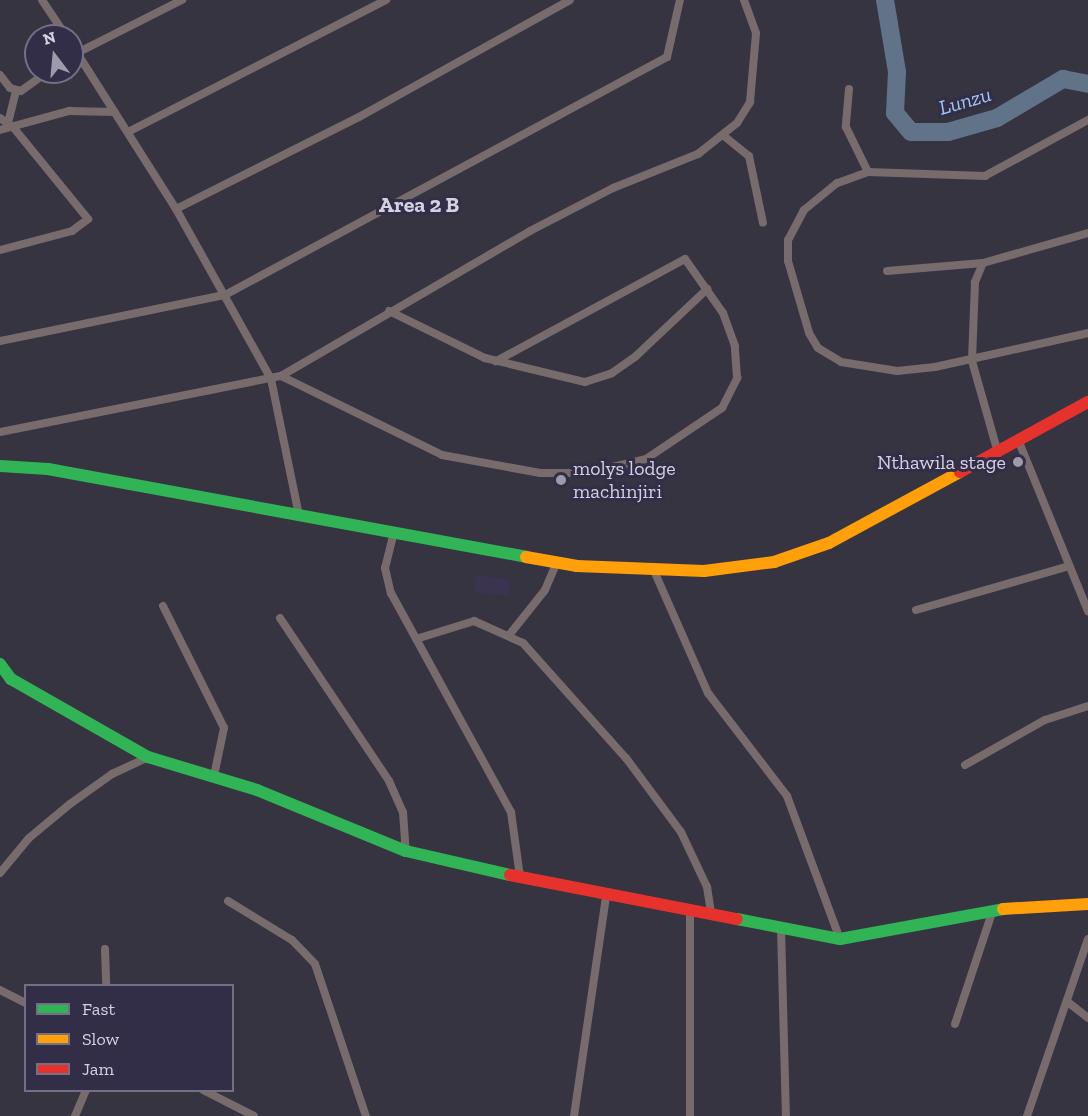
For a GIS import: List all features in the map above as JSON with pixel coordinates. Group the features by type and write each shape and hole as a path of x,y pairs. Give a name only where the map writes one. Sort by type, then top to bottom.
{"street":[{"path":"42,0 58,24"},
{"path":"84,49 182,0"},
{"path":"128,132 386,0"},
{"path":"176,208 359,117 570,0"},
{"path":"0,341 225,295 667,57 680,0"},
{"path":"0,432 48,418 281,376 389,311 556,218 698,154 724,136 750,102 757,70 754,20 744,0"},
{"path":"84,64 176,208 271,379 298,515"},
{"path":"0,75 16,91"},
{"path":"16,91 29,89 34,84"},
{"path":"849,89 846,127 868,172"},
{"path":"11,125 16,91"},
{"path":"0,130 11,125 83,109 114,112"},
{"path":"0,118 11,125 87,224 0,250"},
{"path":"1088,120 985,176 868,172 819,193 788,240 794,292 809,333 829,356 856,365 897,371 972,361 1088,333"},
{"path":"724,136 749,156 763,223"},
{"path":"887,271 983,263 1087,236"},
{"path":"281,376 442,455 540,473 627,467 696,430 730,398 737,378 735,346 707,289 685,259 496,361"},
{"path":"983,263 975,282 972,361 998,453"},
{"path":"389,311 459,348 496,361 557,378 598,380 636,356 707,289"},
{"path":"0,466 48,469 556,562 655,573 737,568 829,543 1019,442 1088,402"},
{"path":"1019,442 1088,611"},
{"path":"394,532 386,577 416,639 511,812 520,877"},
{"path":"510,634 545,590 556,562"},
{"path":"916,610 1069,566"},
{"path":"655,573 708,693 787,796 840,939"},
{"path":"163,606 224,728 214,776"},
{"path":"280,618 389,781 403,812 406,851"},
{"path":"416,639 474,621 510,634 626,758 681,832 707,887 711,912"},
{"path":"0,664 11,679 148,757 214,776 406,851 606,896 690,911 711,912 840,939 993,910 1088,904"},
{"path":"965,765 1045,720 1088,706"},
{"path":"0,873 29,838 70,804 112,774 148,757"},
{"path":"574,1116 606,896"},
{"path":"228,902 292,940 315,964 366,1116"},
{"path":"955,1024 993,910"},
{"path":"690,911 690,1116"},
{"path":"781,928 786,1116"},
{"path":"1027,1116 1069,1003 1088,939"},
{"path":"105,949 106,984"},
{"path":"0,990 24,1002"},
{"path":"1069,1003 1088,1018"},
{"path":"75,1116 85,1092"},
{"path":"207,1092 254,1116"}],"shaded area":[{"path":"476,575 510,580 508,596 474,592"}],"waterway":[{"name":"Lunzu","path":"885,0 897,72 895,113 911,132 948,132 997,118 1063,79 1088,84"}],"traffic: fast":[{"path":"0,466 48,469 526,557"},
{"path":"0,664 11,679 148,757 257,790 406,851 510,875"},
{"path":"737,919 840,939 1003,909"}],"traffic: slow":[{"path":"526,557 577,566 704,571 774,562 829,543 960,472"},
{"path":"1003,909 1088,904"}],"traffic: jam":[{"path":"960,472 1088,402"},
{"path":"510,875 737,919"}],"place":[{"name":"Nthawila stage","path":"1018,462"},
{"name":"molys lodge machinjiri","path":"561,480"}],"district":[{"name":"Area 2 B","path":"419,205"}]}
